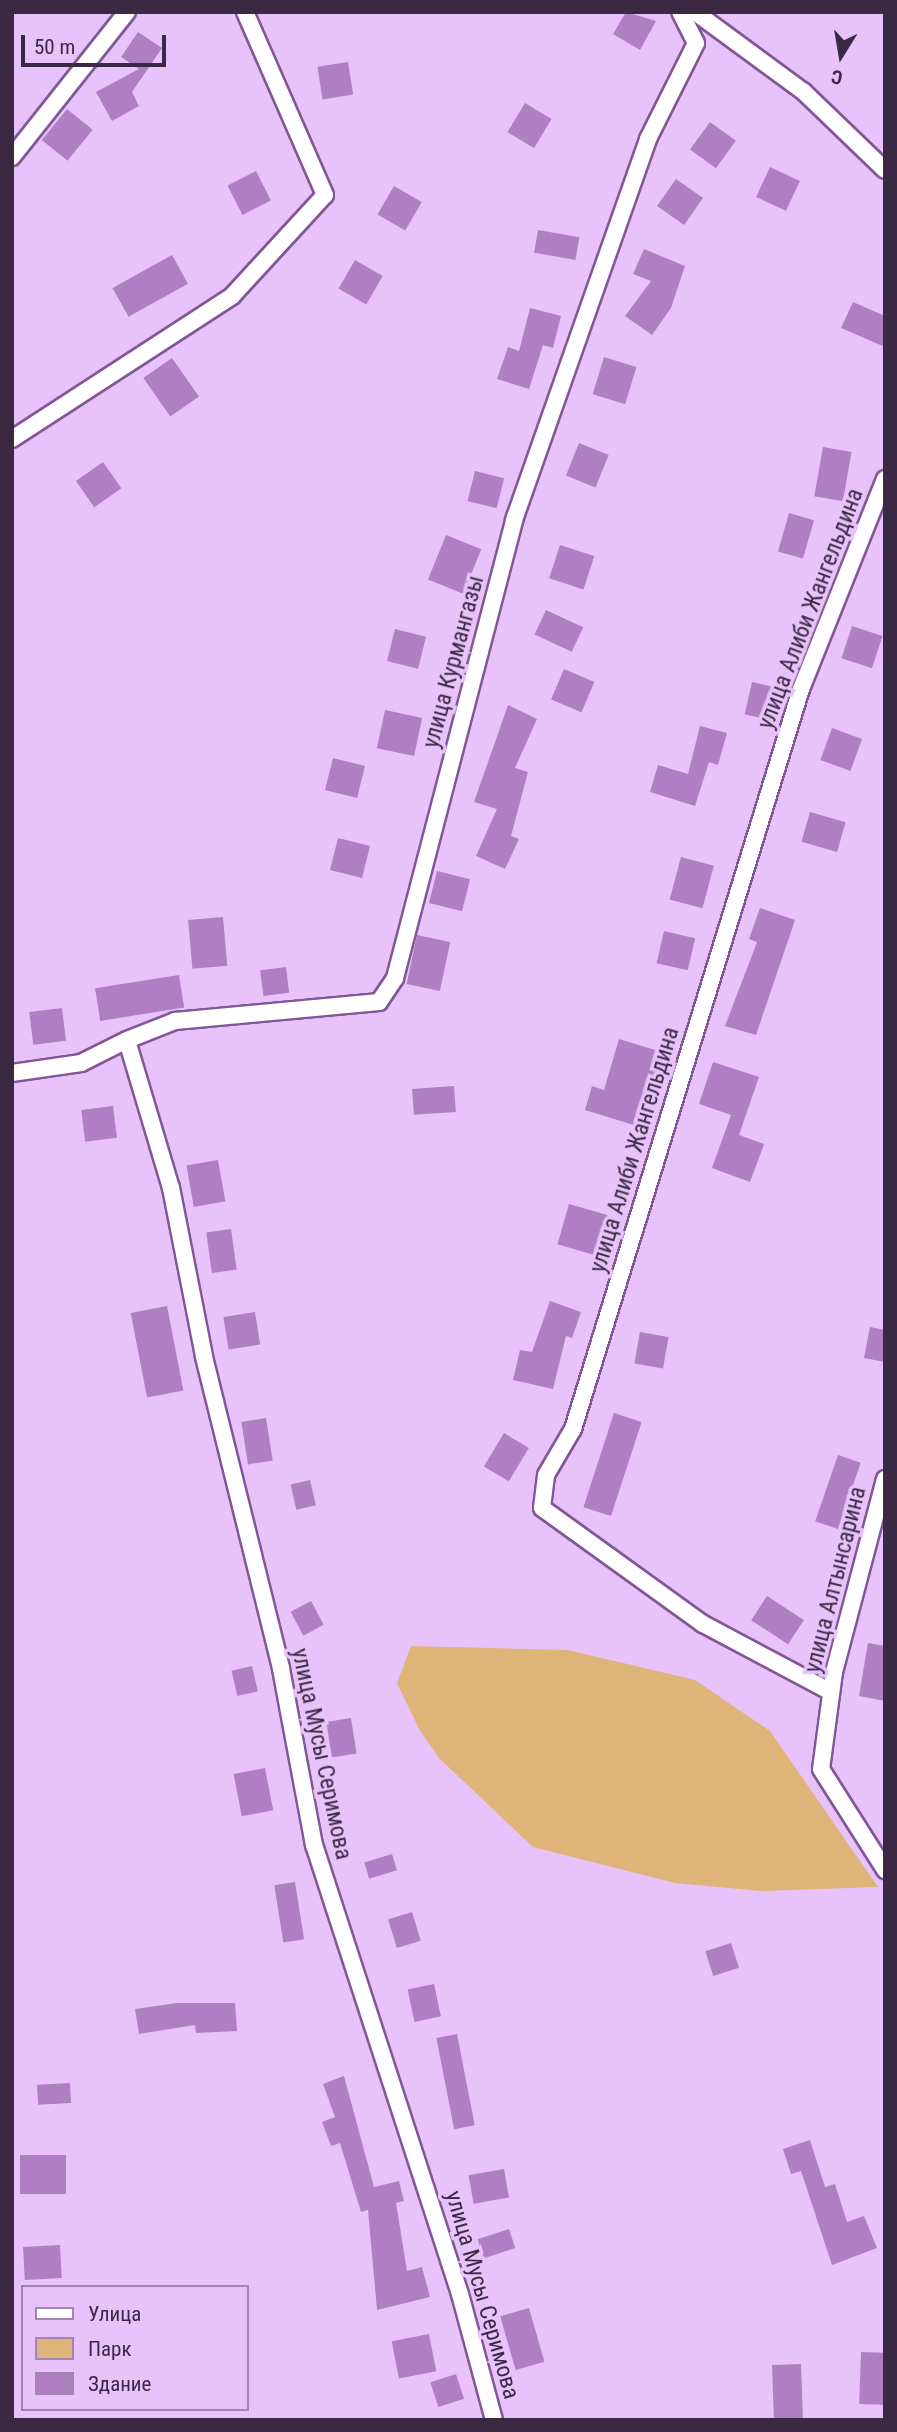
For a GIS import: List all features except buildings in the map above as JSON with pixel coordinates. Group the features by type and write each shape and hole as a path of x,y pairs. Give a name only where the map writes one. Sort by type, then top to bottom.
{"street":[{"path":"12,157 127,12"},
{"path":"12,439 232,296 325,195 245,12"},
{"name":"улица Курмангазы","path":"127,1040 175,1021 379,1002 395,978 514,520 648,139 696,43 680,12"},
{"path":"695,12 804,92 885,170"},
{"name":"улица Алиби Жангельдина","path":"831,1692 703,1624 542,1508 546,1475 573,1429 801,689 885,479"},
{"path":"12,1073 81,1063 127,1040"},
{"name":"улица Мусы Серимова","path":"127,1040 154,1128 281,1668 314,1845 460,2294 495,2420"},
{"name":"улица Алтынсарина","path":"885,1479 831,1692 821,1769 885,1870"}],"green space":[{"path":"411,1646 568,1650 695,1680 770,1731 878,1887 761,1891 675,1883 533,1847 440,1759 420,1731 397,1683"}]}
